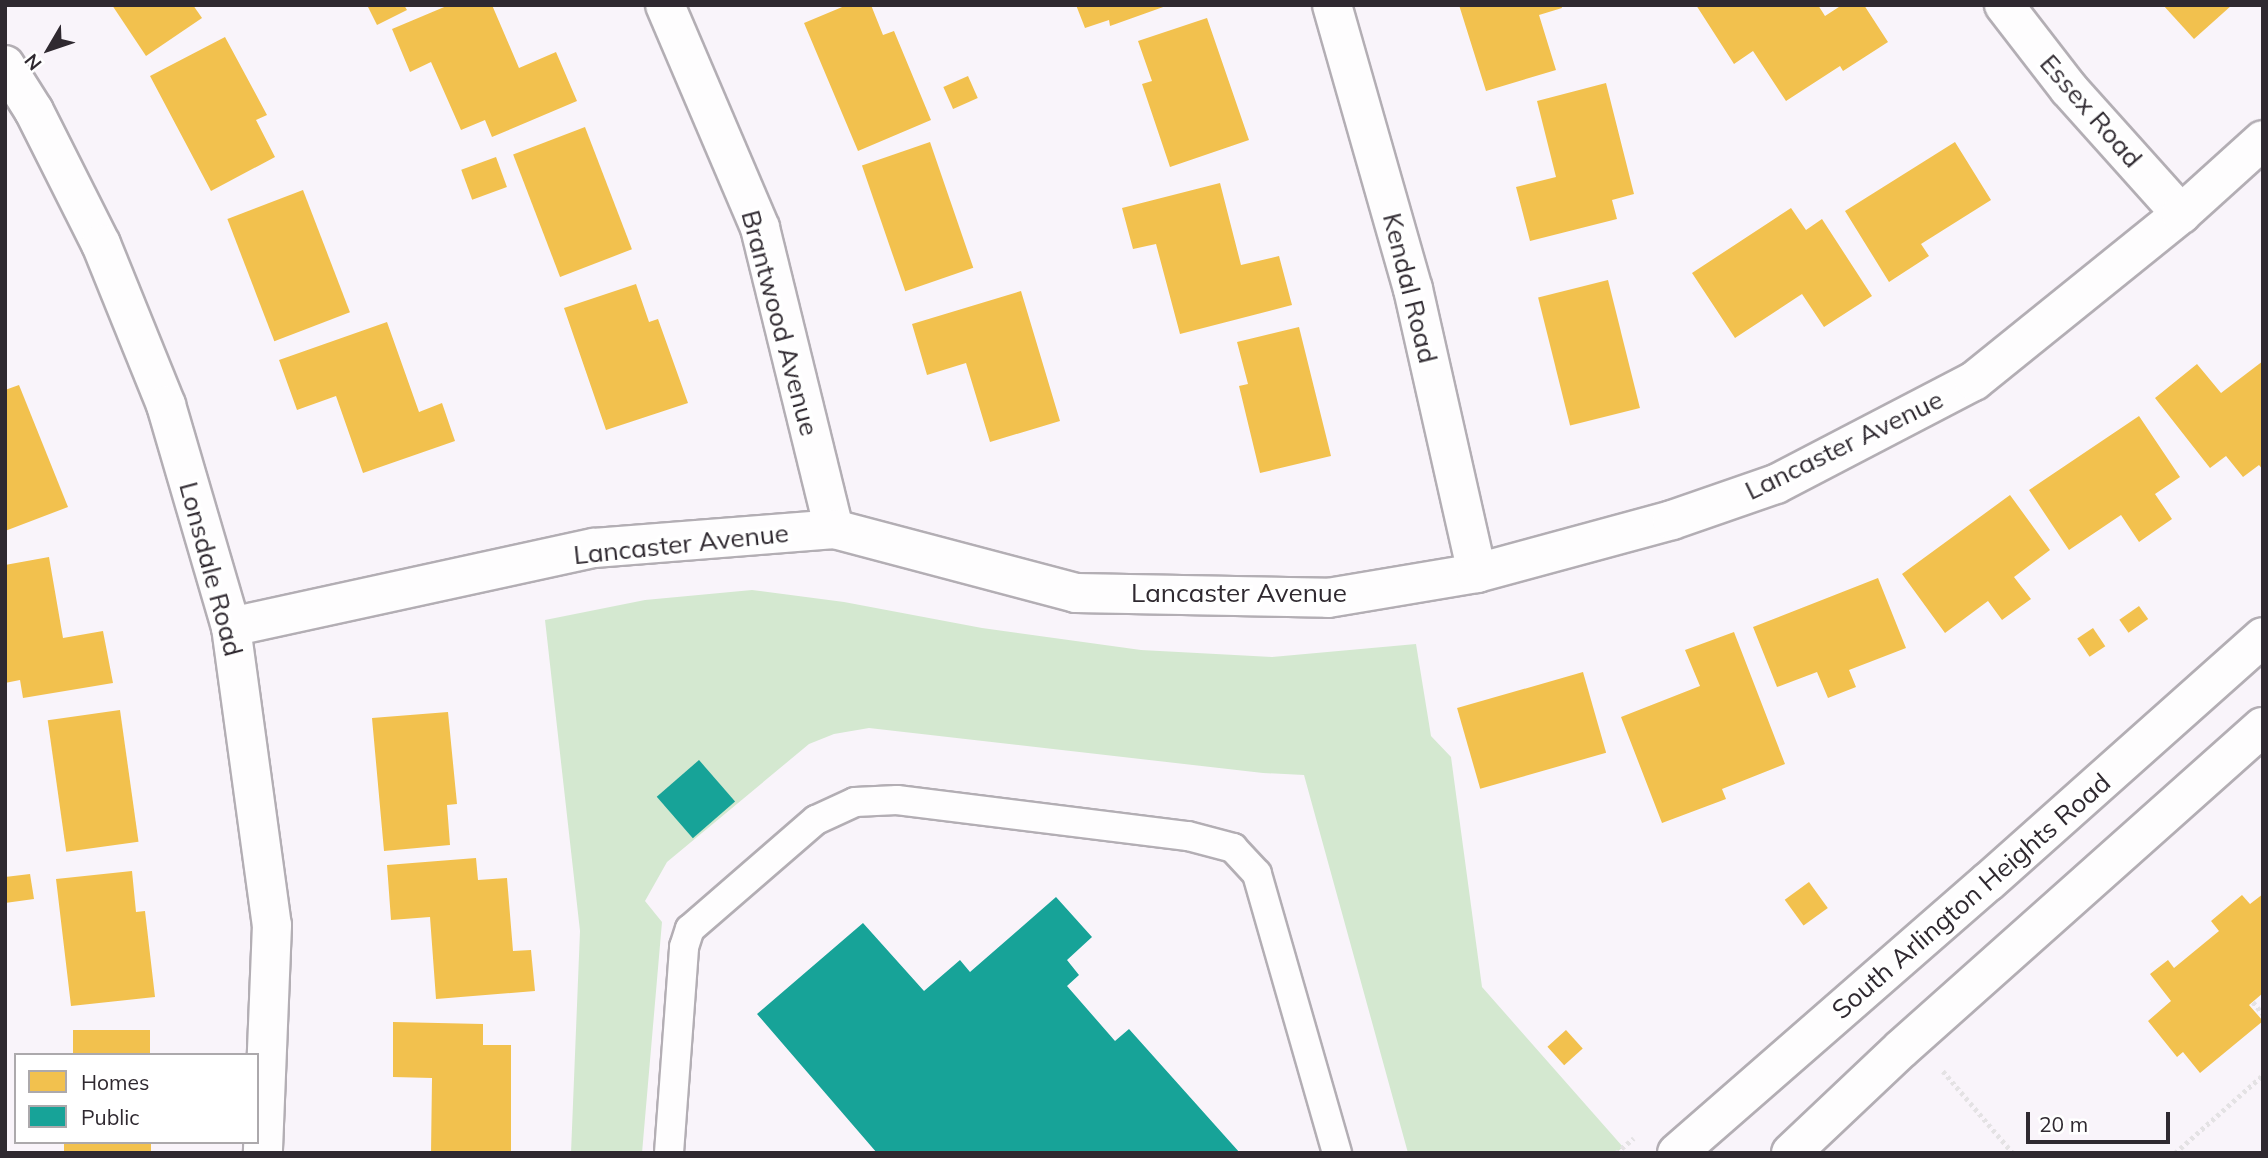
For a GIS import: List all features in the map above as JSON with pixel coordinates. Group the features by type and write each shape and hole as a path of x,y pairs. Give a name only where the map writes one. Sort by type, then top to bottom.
{"street":[{"name":"Brantwood Avenue","path":"665,5 760,228 834,529"},
{"name":"Kendal Road","path":"1332,5 1413,289 1477,573"},
{"name":"Essex Road","path":"2004,5 2069,89 2181,214"},
{"name":"Lonsdale Road","path":"5,65 40,122 102,244 166,405 231,627 272,925 263,1153"},
{"name":"Lancaster Avenue","path":"231,627 594,548 834,529 1076,593 1328,598 1477,573 1672,520 1776,484 1974,381 2181,214 2263,140"},
{"name":"South Arlington Heights Road","path":"1677,1153 1988,882 2263,637"},
{"path":"1791,1153 1901,1049 2263,727"}],"lane":[{"path":"669,1153 684,947 690,929 816,820 855,802 897,800 1188,836 1233,848 1257,874 1337,1153"}],"path":[{"path":"2253,1002 2263,1014"},
{"path":"1940,1069 2013,1153"},
{"path":"2175,1153 2263,1075"}],"green space":[{"path":"752,590 844,602 982,628 1141,650 1272,657 1416,644 1431,736 1451,757 1482,987 1623,1147 1616,1153 1408,1153 1304,775 1263,773 869,728 834,734 809,744 667,862 645,901 662,922 642,1153 571,1153 580,931 545,620 645,600"}],"building: Homes":[{"path":"112,5 193,5 202,18 146,56"},
{"path":"367,5 404,5 407,10 377,25"},
{"path":"449,5 492,5 519,68 556,52 577,101 492,137 485,120 461,130 431,62 410,72 392,29"},
{"path":"847,5 871,5 883,35 894,31 931,120 858,151 804,23"},
{"path":"1076,5 1166,6 1110,26 1109,20 1085,28"},
{"path":"1459,5 1561,5 1562,8 1539,15 1556,70 1486,91"},
{"path":"1696,5 1818,5 1825,16 1842,5 1864,5 1888,42 1843,71 1840,66 1786,101 1753,51 1734,64"},
{"path":"2163,5 2232,5 2194,39"},
{"path":"1207,18 1249,140 1170,167 1142,84 1152,81 1138,41"},
{"path":"225,37 267,115 256,120 275,157 211,191 150,76"},
{"path":"968,76 978,98 953,109 943,87"},
{"path":"1606,83 1634,194 1612,200 1617,219 1530,241 1516,187 1556,177 1537,101"},
{"path":"585,127 632,249 560,277 513,155"},
{"path":"930,142 973,268 905,291 862,165"},
{"path":"1955,142 1991,200 1921,244 1929,256 1889,282 1845,211"},
{"path":"496,157 507,187 472,200 461,170"},
{"path":"1220,183 1241,265 1279,256 1292,305 1180,334 1156,244 1133,249 1122,208"},
{"path":"303,190 350,312 274,341 227,219"},
{"path":"1791,208 1806,230 1822,219 1872,296 1824,327 1802,294 1735,338 1692,273"},
{"path":"1608,280 1640,408 1570,425 1538,297"},
{"path":"636,284 649,322 658,319 688,403 606,430 564,308"},
{"path":"1021,291 1060,421 990,442 966,363 927,375 912,324"},
{"path":"387,322 419,412 442,403 455,441 363,473 336,396 297,410 279,360"},
{"path":"1299,327 1331,456 1260,473 1239,386 1248,384 1237,342"},
{"path":"2263,361 2263,470 2259,465 2243,477 2226,456 2210,468 2155,398 2197,364 2221,393"},
{"path":"19,385 68,507 5,531 5,390"},
{"path":"2139,416 2180,477 2155,494 2172,519 2139,542 2121,515 2069,550 2029,490"},
{"path":"2010,495 2050,550 2014,577 2031,599 2002,620 1988,601 1945,633 1902,574"},
{"path":"49,557 63,638 103,631 113,683 23,698 20,680 5,683 5,565"},
{"path":"1878,578 1906,648 1849,670 1856,687 1828,698 1817,672 1777,687 1753,627"},
{"path":"2139,606 2148,619 2129,633 2119,620"},
{"path":"2093,628 2105,646 2090,657 2077,639"},
{"path":"1734,632 1785,764 1722,789 1726,799 1662,823 1621,717 1700,686 1685,650"},
{"path":"1583,672 1606,753 1480,789 1457,708"},
{"path":"120,710 139,842 66,852 48,720"},
{"path":"448,712 457,804 447,805 450,845 384,851 372,718"},
{"path":"476,858 478,880 507,878 513,951 531,950 535,991 436,999 430,917 391,920 387,865"},
{"path":"132,871 136,912 145,911 155,997 71,1006 56,879"},
{"path":"30,874 34,899 5,903 5,877"},
{"path":"1809,882 1828,908 1804,926 1785,900"},
{"path":"2263,894 2263,993 2249,1005 2263,1021 2200,1073 2183,1052 2177,1057 2148,1021 2171,1001 2150,974 2168,960 2174,968 2219,931 2211,921 2242,895 2250,904"},
{"path":"393,1022 483,1024 483,1045 511,1045 511,1153 431,1153 432,1078 393,1077"},
{"path":"73,1030 150,1030 150,1053 73,1053"},
{"path":"1566,1030 1583,1049 1564,1065 1547,1047"},
{"path":"64,1144 151,1144 151,1153 64,1153"}],"building: Public":[{"path":"699,760 735,802 693,838 657,797"},
{"path":"1056,897 1092,937 1067,960 1079,975 1067,986 1115,1041 1129,1029 1240,1153 877,1153 757,1014 863,923 924,991 960,960 970,972"}]}
